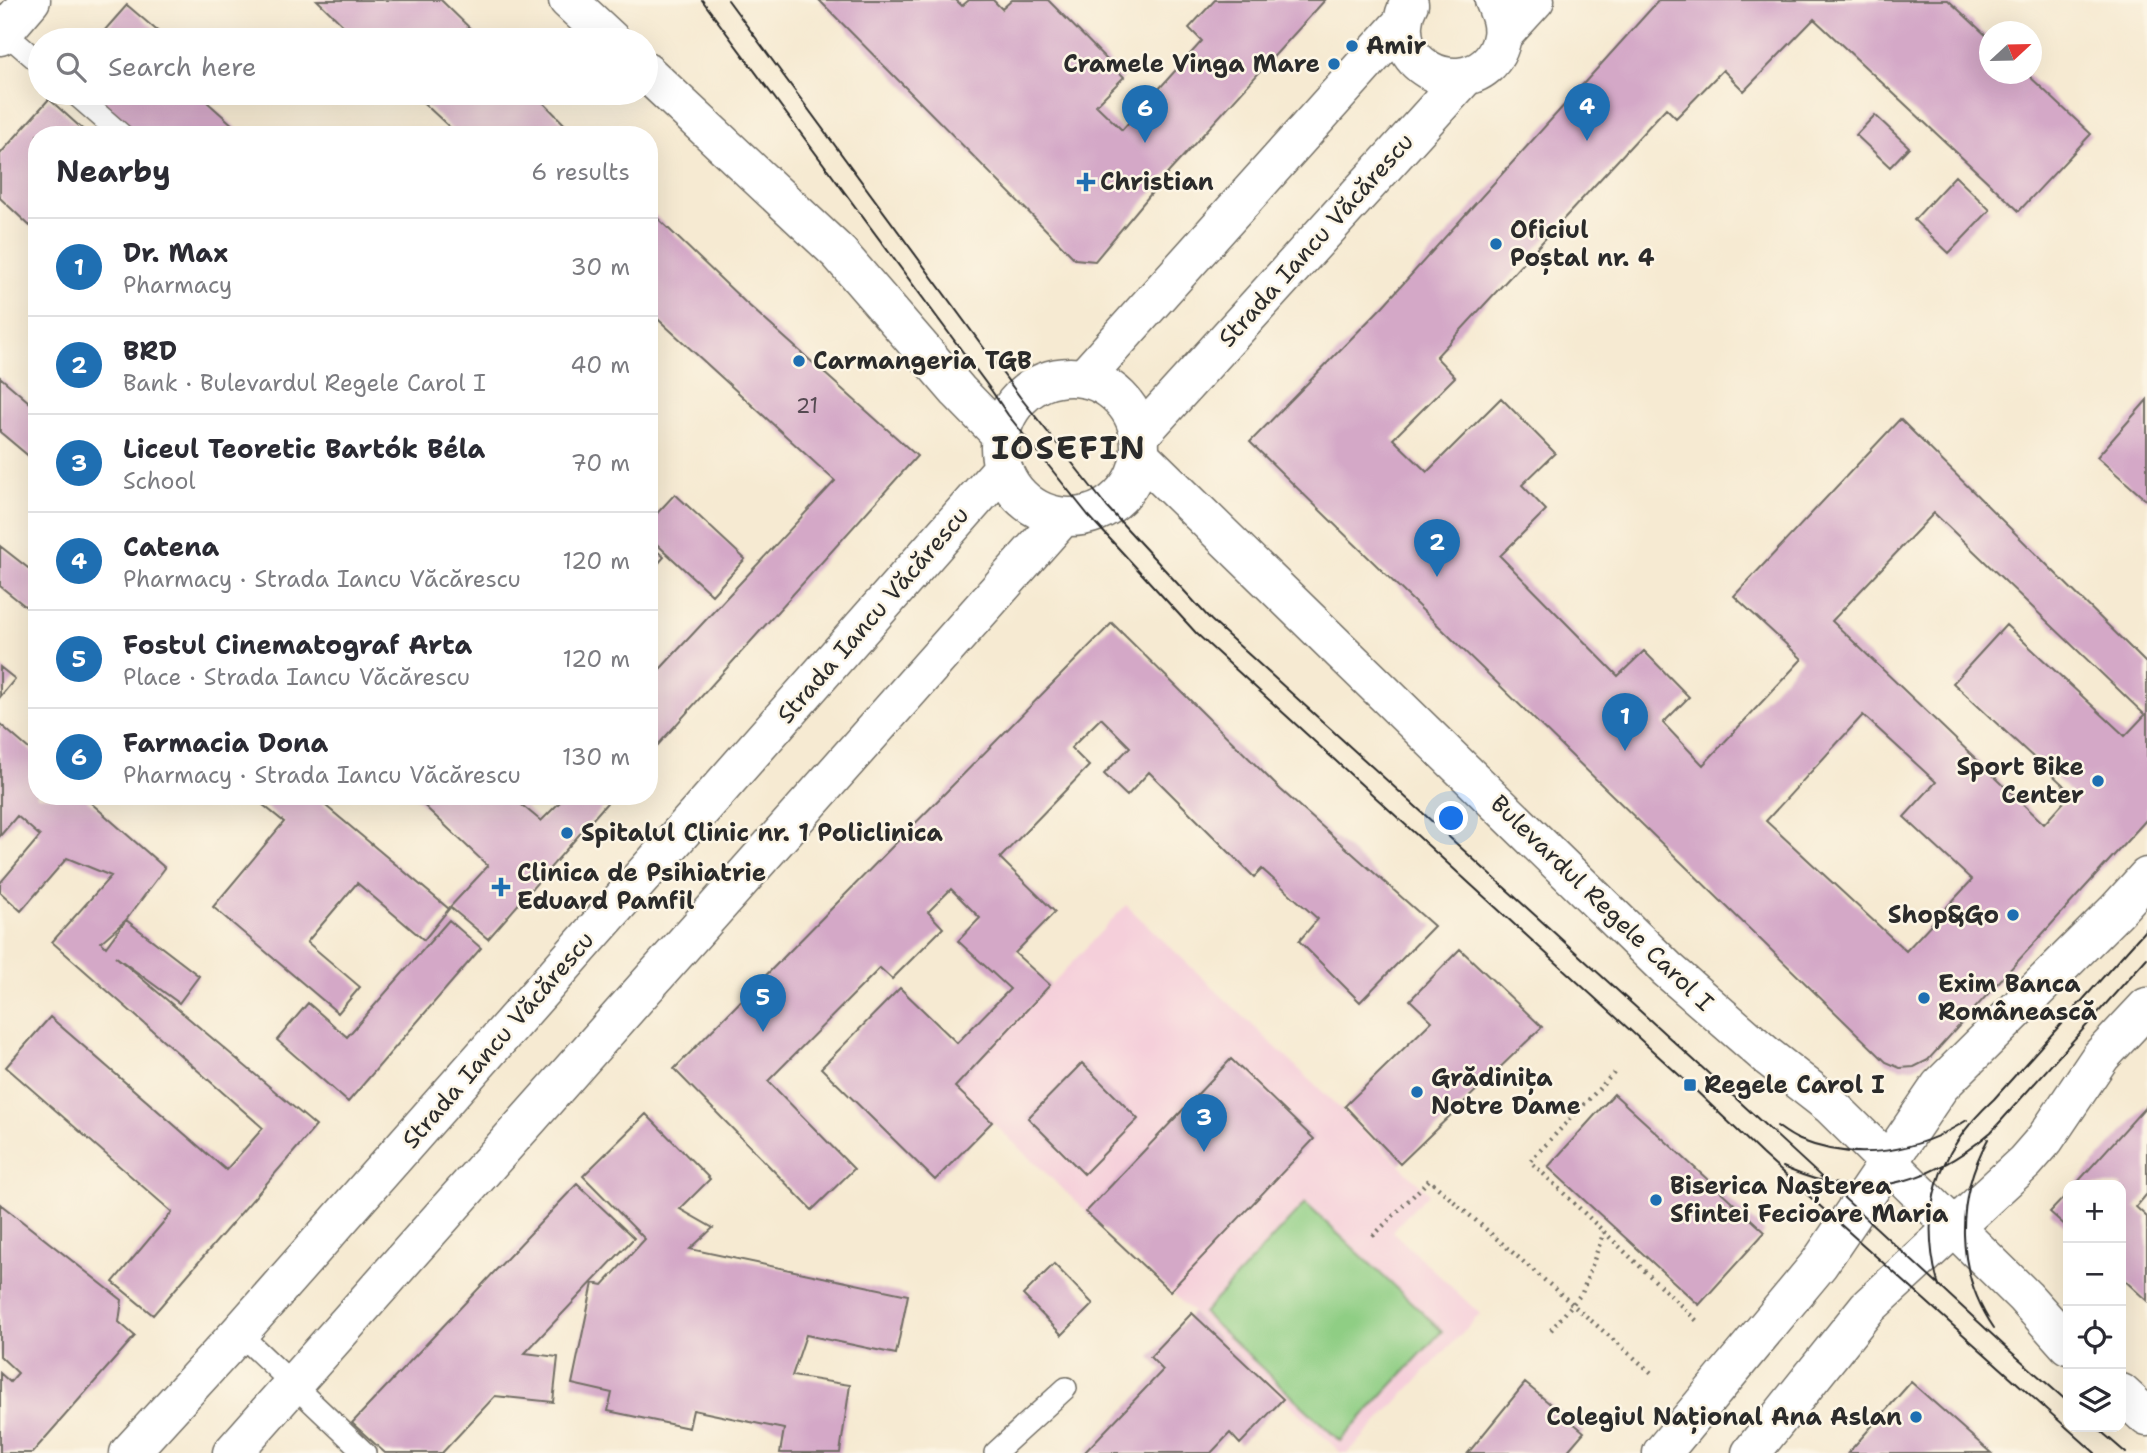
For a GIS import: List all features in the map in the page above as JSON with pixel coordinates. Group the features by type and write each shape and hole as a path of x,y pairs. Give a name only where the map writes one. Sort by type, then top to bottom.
{"street":[{"path":"2,34 31,0"},
{"path":"568,0 598,28"},
{"path":"1498,18 1535,0"},
{"path":"1407,11 1405,42 1413,59 1427,71 1446,78 1465,76"},
{"path":"1084,378 1407,11"},
{"name":"Strada Iancu Văcărescu","path":"1140,445 1465,76 1478,71 1489,62 1497,50 1498,18"},
{"path":"658,83 839,253 958,391 1002,451 1012,486 1026,501 1043,512 1063,517 1088,515 1107,507 1123,494 1134,475 1140,445 1133,416 1121,398 1104,385 1084,378 1067,377 1050,379 1020,397 1008,415 1002,451"},
{"name":"Bulevardul Regele Carol I","path":"1140,445 1667,969 1767,1056 1830,1105 2025,1297 2063,1339"},
{"name":"Strada Iancu Văcărescu","path":"129,1453 239,1333 1002,451"},
{"path":"232,1453 1063,517"},
{"path":"1662,1453 1819,1264 1940,1086 2147,877"},
{"path":"1751,1453 1867,1308 2025,1162 2045,1139 2101,1056 2147,1007"},
{"path":"2126,1398 2147,1417"}],"lane":[{"path":"2,34 28,54"},
{"path":"88,105 112,126"},
{"path":"239,1333 365,1453"},
{"path":"995,1453 1066,1388"}],"path":[{"path":"1614,1073 1530,1161 1698,1322"},
{"path":"1373,1236 1429,1180 1654,1375"},
{"path":"1551,1330 1582,1293 1604,1232"}],"shaded area":[{"path":"1126,905 1429,1193 1392,1231 1480,1314 1348,1453 1341,1453 955,1087"}],"green space":[{"path":"1305,1203 1442,1331 1340,1441 1203,1313"}],"building":[{"path":"317,0 441,0 470,28 346,28"},
{"path":"819,0 956,0 962,6 969,0 993,0 1002,9 1012,0 1048,0 1124,77 1096,105 1122,130 1202,41 1189,28 1215,0 1325,0 1169,172 1095,261 1075,259"},
{"path":"1659,0 1948,0 1979,29 1979,84 2038,84 2091,134 2019,211 1814,19 1744,91 1723,70 1676,118 1666,108 1436,357 1455,377 1393,439 1427,472 1501,398 1555,453 1522,485 1546,510 1500,556 1618,676 1644,651 1689,697 1663,723 1703,765 1802,659 1734,596 1900,419 2147,664 2147,819 1928,1060 1914,1067 1900,1068 1886,1062 1250,442 1383,306","holes":["1934,513 2145,715 2125,736 2006,625 1953,683 2072,793 2044,824 1832,621","1863,715 1936,782 1904,817 1972,880 1906,951 1766,821"]},
{"path":"127,5 154,28 107,28"},
{"path":"44,105 56,105 79,126 28,126 28,224 0,198 0,154"},
{"path":"97,105 210,105 234,126 122,126"},
{"path":"426,105 546,105 566,126 448,126"},
{"path":"1875,115 1909,147 1890,167 1856,135"},
{"path":"1955,176 1990,210 1949,253 1914,220"},
{"path":"658,219 745,302 917,456 658,745 658,671 835,481 658,319"},
{"path":"0,377 28,401 28,455 0,432"},
{"path":"2147,400 2147,501 2097,457"},
{"path":"675,494 745,559 712,595 658,545 658,512"},
{"path":"0,546 28,568 28,608 0,586"},
{"path":"658,552 664,557 658,564"},
{"path":"1112,623 1281,790 1434,926 1360,1002 1299,941 1318,919 1262,869 1254,877 1149,772 1127,796 1104,774 1130,747 1101,718 1071,748 1089,766 1000,858 1055,912 1015,953 1050,985 955,1087 992,1122 935,1180 821,1068 900,988 957,1043 1010,989 958,941 980,918 951,889 928,912 943,928 892,979 880,968 768,1081 854,1169 812,1210 674,1069"},
{"path":"0,667 15,679 0,697"},
{"path":"0,724 28,748 28,805 93,805 165,868 126,920 199,976 179,1003 115,956 316,1126 153,1315 113,1282 172,1212 6,1067 50,1017 226,1170 263,1128 52,942 111,876 67,858 21,911 0,892 0,883 40,836 17,816 0,836","holes":["126,920 106,947 101,942"]},
{"path":"263,805 325,805 449,909 424,940 357,883 307,942 360,987 338,1013 213,907 284,822"},
{"name":"Clinica de Psihiatrie Eduard Pamfil","path":"424,805 522,805 541,821 557,805 605,805 488,939 450,907 488,866"},
{"path":"449,920 481,948 348,1102 277,1040 308,1003 347,1037"},
{"path":"1460,949 1542,1027 1400,1164 1345,1106 1432,1021 1410,1000"},
{"path":"1231,1059 1314,1139 1170,1291 1086,1212"},
{"path":"1082,1063 1138,1119 1084,1174 1028,1118"},
{"name":"Biserica Nașterea Sfintei Fecioare Maria","path":"1614,1094 1765,1232 1699,1305 1548,1167"},
{"path":"2147,1105 2147,1194 2136,1207 2147,1217 2147,1301 2126,1282 2126,1180 2080,1180"},
{"path":"646,1114 710,1179 680,1209 713,1228 690,1249 908,1295 896,1354 806,1335 792,1376 850,1385 840,1453 780,1453 784,1429 693,1410 689,1428 608,1411 612,1393 572,1384 593,1283 603,1285 645,1239 583,1176"},
{"path":"577,1184 634,1238 525,1353 558,1357 553,1402 495,1396 442,1453 385,1453 352,1423"},
{"path":"2063,1198 2063,1224 2050,1212"},
{"path":"0,1204 122,1300 119,1322 135,1336 32,1453 0,1453 0,1373 10,1382 18,1373 0,1356"},
{"path":"1054,1264 1093,1304 1062,1335 1023,1295"},
{"path":"1192,1313 1283,1399 1240,1444 1230,1433 1211,1453 1084,1453 1163,1370 1150,1357"},
{"name":"Colegiul Național Ana Aslan","path":"1911,1382 1991,1453 1848,1453"},
{"path":"1525,1383 1584,1432 1566,1453 1468,1453"}],"tram line":[{"path":"702,0 1008,415 1088,515 1197,634 1762,1154 2095,1453"},
{"path":"728,0 1020,397 1107,507 1211,620 2063,1398"},
{"path":"1939,1287 1933,1259 1932,1208 1937,1184 1958,1140 2147,928"},
{"path":"1783,1167 1812,1178 1866,1186 1893,1183 1943,1165 1991,1132 2147,958"},
{"path":"1777,1126 1797,1139 1821,1147 1865,1152 1886,1151 1928,1140 1967,1120"},
{"path":"1988,1139 1970,1186 1964,1235 1972,1283 1994,1328"},
{"path":"2102,1432 2126,1453"}],"place":[{"name":"Amir","path":"1352,46"},
{"name":"Cramele Vinga Mare","path":"1334,64"},
{"name":"Catena","path":"1587,141"},
{"name":"Farmacia Dona","path":"1145,143"},
{"name":"Christian","path":"1086,182"},
{"name":"Oficiul Poștal nr. 4","path":"1496,244"},
{"name":"Carmangeria TGB","path":"799,361"},
{"name":"BRD","path":"1437,577"},
{"name":"Dr. Max","path":"1625,751"},
{"name":"Sport Bike Center","path":"2098,781"},
{"name":"Spitalul Clinic nr. 1 Policlinica","path":"567,833"},
{"name":"Clinica de Psihiatrie Eduard Pamfil","path":"501,887"},
{"name":"Shop&Go","path":"2013,915"},
{"name":"Exim Banca Românească","path":"1924,998"},
{"name":"Fostul Cinematograf Arta","path":"763,1032"},
{"name":"Regele Carol I","path":"1690,1085"},
{"name":"Grădinița Notre Dame","path":"1417,1092"},
{"name":"Liceul Teoretic Bartók Béla","path":"1204,1152"},
{"name":"Biserica Nașterea Sfintei Fecioare Maria","path":"1656,1200"},
{"name":"Colegiul Național Ana Aslan","path":"1916,1417"}],"district":[{"name":"IOSEFIN","path":"1069,448"}]}
